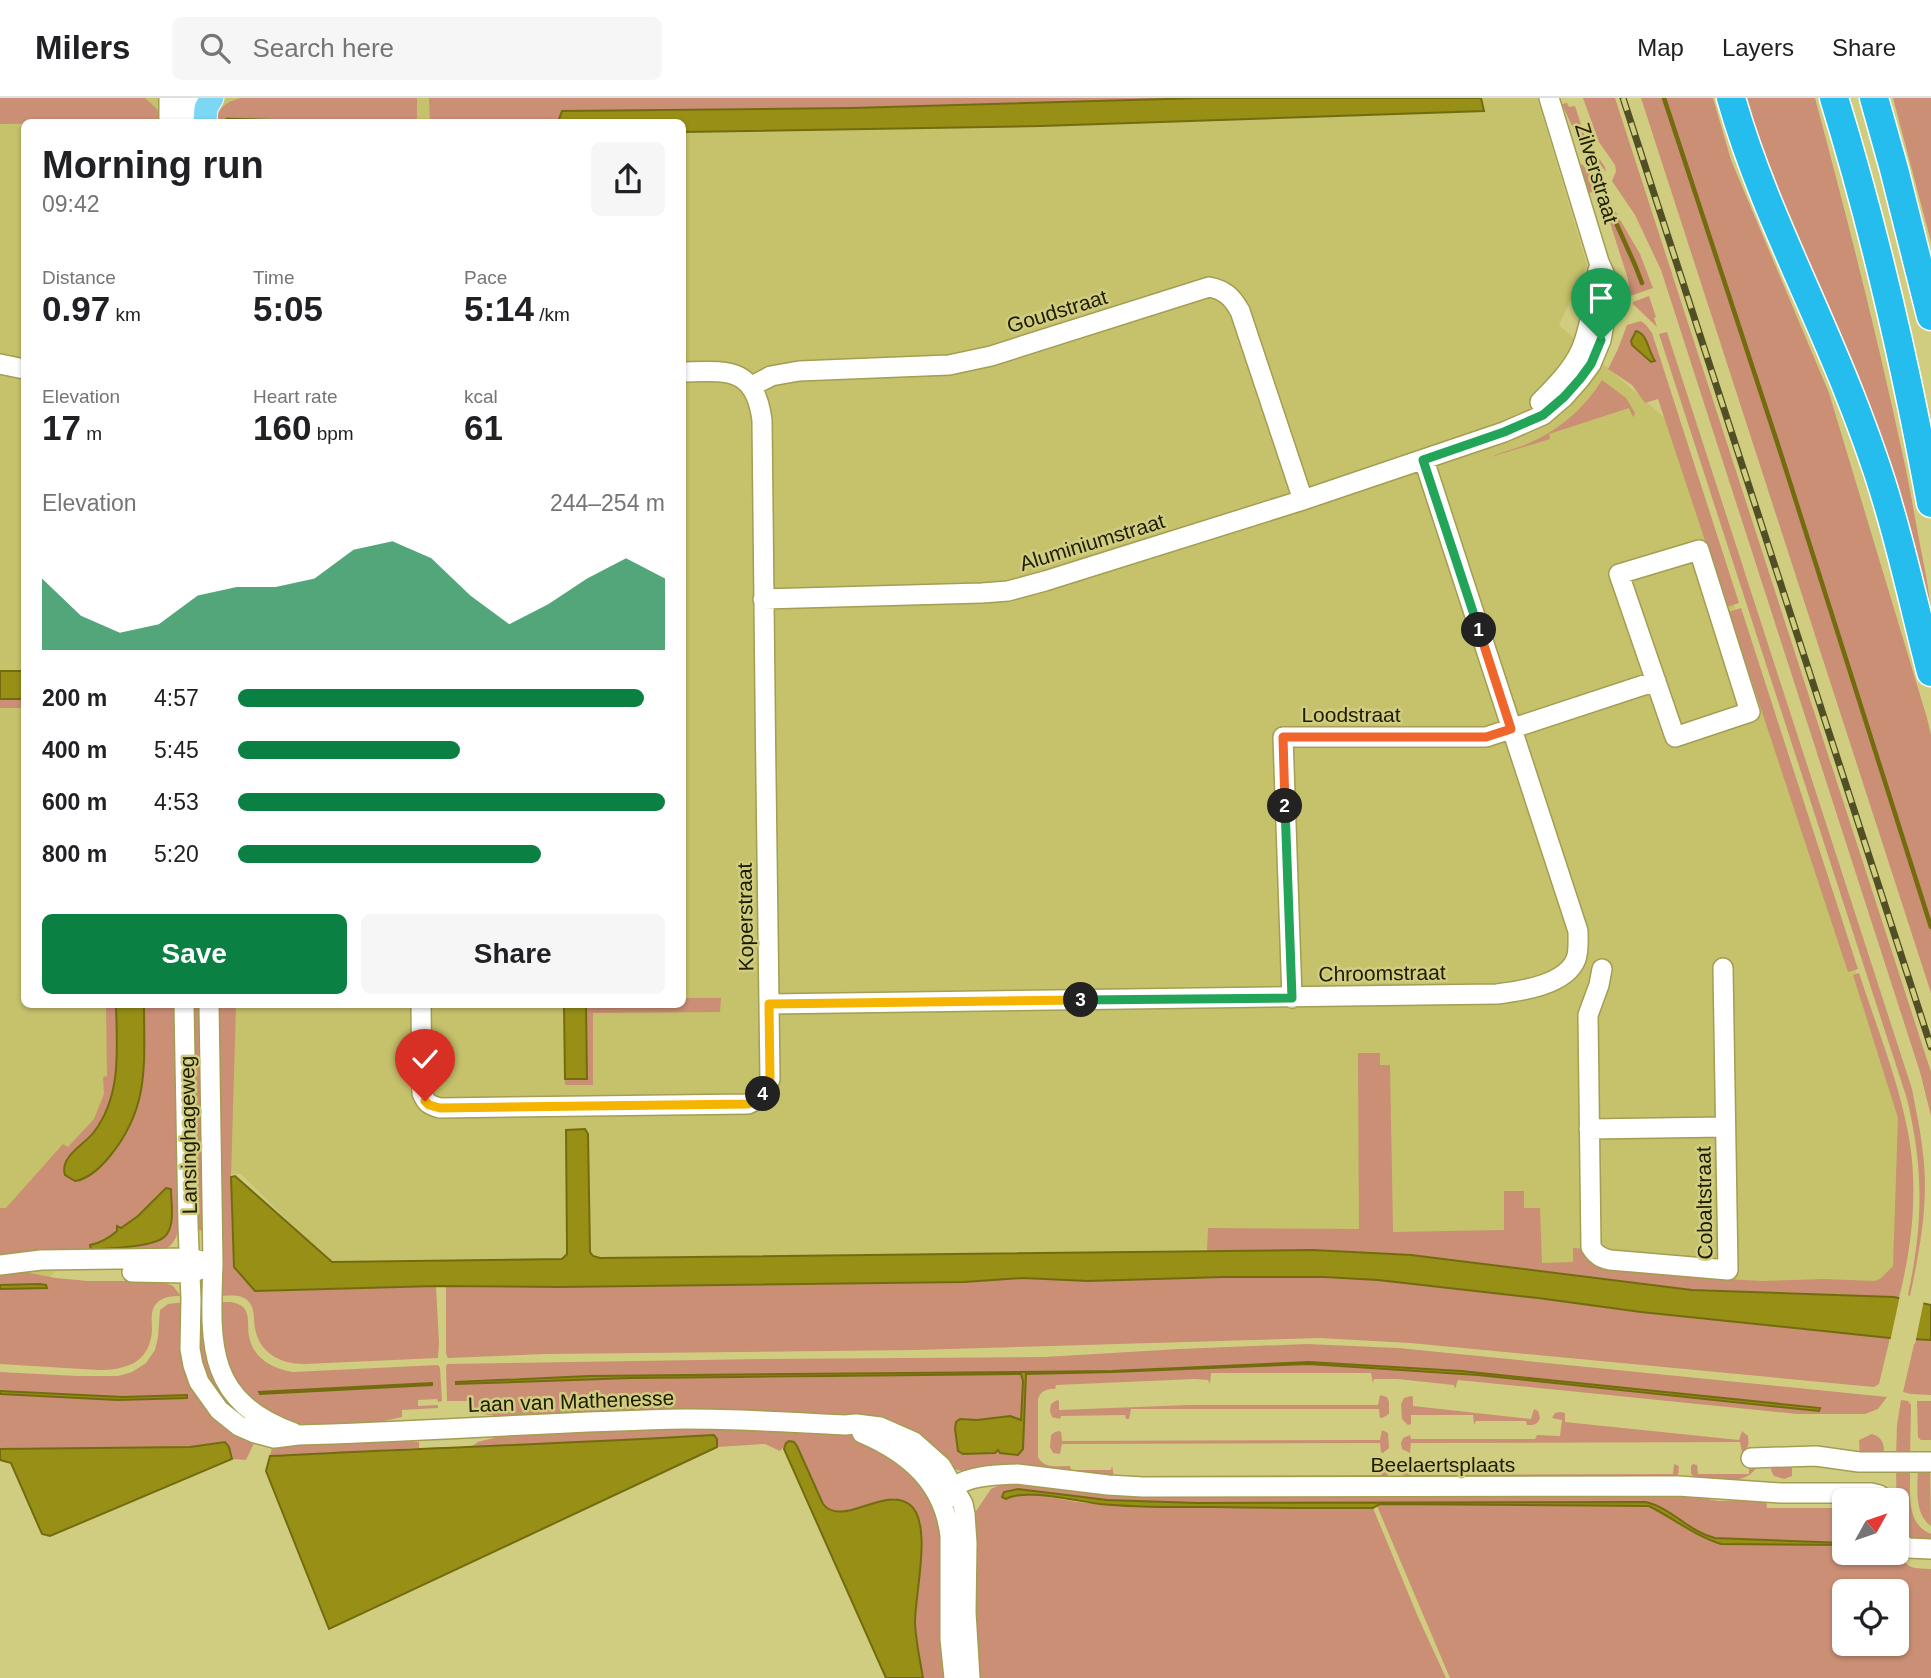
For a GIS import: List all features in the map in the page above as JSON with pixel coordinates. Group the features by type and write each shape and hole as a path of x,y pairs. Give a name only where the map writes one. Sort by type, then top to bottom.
{"highway":[{"path":"1731,98 1761,187 1830,345 1879,476 1931,672"},
{"path":"1834,98 1886,288 1931,503"},
{"path":"1874,98 1931,316"}],"main road":[{"path":"205,119 206,108 212,98"}],"street":[{"path":"169,98 169,119"},
{"path":"188,98 188,119"},
{"name":"Zilverstraat","path":"1423,460 1504,432 1518,424 1556,387 1580,351 1589,324 1600,262 1549,98"},
{"name":"Goudstraat","path":"752,387 771,376 799,371 950,365 991,356 1209,287 1226,293 1240,311 1303,500"},
{"path":"0,364 21,368"},
{"path":"686,372 721,371 734,374 752,387"},
{"name":"Koperstraat","path":"421,1008 422,1093 429,1105 440,1108 748,1104 763,1094 770,1079 762,420 760,400 752,387"},
{"name":"Aluminiumstraat","path":"763,599 1008,591 1423,460"},
{"name":"Chroomstraat","path":"769,1004 1497,994 1539,986 1569,971 1576,960 1578,931 1423,460"},
{"path":"1699,550 1750,712 1675,737 1656,681 1619,574 1699,550"},
{"path":"1511,729 1656,681"},
{"name":"Loodstraat","path":"1292,998 1283,737 1486,737 1511,729"},
{"name":"Cobaltstraat","path":"1602,969 1588,1015 1591,1247 1601,1258 1610,1260 1728,1269 1723,968"},
{"name":"Lansinghageweg","path":"184,1008 190,1266"},
{"name":"Lansinghageweg","path":"209,1008 213,1264"},
{"name":"Cobaltstraat","path":"1589,1129 1725,1127"},
{"path":"6,1264 61,1273 213,1264"},
{"name":"Laan van Mathenesse","path":"213,1264 214,1352 221,1373 233,1395 261,1419 298,1435"},
{"name":"Laan van Mathenesse","path":"190,1266 190,1349 200,1382 219,1410 239,1426 274,1438 548,1423 687,1419 856,1424 880,1427 914,1441 941,1466 958,1495 967,1543 966,1612 970,1678"},
{"name":"Laan van Mathenesse","path":"845,1425 902,1453 933,1485 943,1504 950,1536 950,1639 954,1678"},
{"path":"1751,1458 1816,1456 1859,1462 1931,1462"},
{"path":"1839,1459 1839,1488"},
{"name":"Beelaertsplaats","path":"943,1504 999,1477 1028,1474 1143,1487 1678,1486 1777,1493 1832,1493"},
{"path":"1909,1548 1931,1549"}],"shaded area":[{"path":"0,98 1537,98 1587,265 1559,325 1675,427 1866,1002 1901,1122 1897,1293 1653,1280 1312,1247 907,1256 328,1261 241,1174 161,1174 32,1293 0,1294"},
{"path":"0,98 145,98 157,109 160,119 21,119 21,124 0,124"},
{"path":"241,98 417,98 417,119 216,119 219,112 231,101"},
{"path":"429,98 1202,98 852,108 562,111 559,119 430,119"},
{"path":"1202,98 1481,98 1484,111 1041,126 686,132 686,119 559,119 562,111 852,108"},
{"path":"1583,98 1615,98 1931,1072 1931,1116 1920,1072 1661,270 1635,215 1612,181 1615,165 1599,142"},
{"path":"1641,98 1713,98 1731,160 1829,393 1931,735 1931,993"},
{"path":"1740,98 1815,98 1861,276 1908,479 1926,578 1931,624"},
{"path":"1893,98 1931,98 1931,242"},
{"path":"1567,103 1569,107 1575,106 1586,140 1606,172 1572,126 1562,104"},
{"path":"1582,164 1598,184 1594,192 1588,193 1580,166"},
{"path":"1605,194 1640,254 1653,288 1630,296 1628,279 1604,204"},
{"path":"1649,296 1656,317 1657,327 1633,304"},
{"path":"1641,321 1652,333 1739,603 1727,607 1658,399 1645,403 1632,385 1608,369 1627,325"},
{"path":"1636,331 1645,339 1655,361 1651,362 1632,345"},
{"path":"1667,332 1912,1089 1922,1146 1925,1190 1920,1243 1910,1296 1920,1197 1913,1125 1907,1099 1659,334"},
{"path":"1602,380 1626,398 1635,413 1633,417 1629,408 1549,434 1550,439 1491,457 1527,444 1560,426 1579,410"},
{"path":"1741,608 1858,969 1848,972 1729,612"},
{"path":"0,671 21,671 21,699 0,699"},
{"path":"0,699 21,699 21,708 0,708"},
{"path":"1859,973 1893,1073 1911,1150 1912,1222 1899,1298 1692,1290 1411,1255 1313,1250 1207,1251 1208,1228 1359,1229 1358,1053 1380,1053 1380,1065 1390,1065 1393,1232 1504,1230 1504,1191 1524,1191 1524,1208 1540,1208 1542,1263 1573,1262 1573,1248 1708,1278 1762,1281 1880,1279 1893,1266 1898,1118 1853,975"},
{"path":"686,998 721,998 720,1012 593,1013 593,1085 565,1085 565,1079 587,1078 586,1008 686,1008"},
{"path":"106,1008 116,1008 117,1065 112,1095 94,1133 65,1162 65,1175 75,1181 85,1178 103,1164 123,1138 132,1120 144,1066 144,1008 177,1008 179,1227 176,1238 163,1251 0,1257 0,1208 6,1208 63,1144 68,1147 94,1119 104,1094 103,1077 107,1076"},
{"path":"116,1008 144,1008 144,1066 132,1120 123,1138 99,1168 75,1181 65,1175 64,1169 69,1157 94,1132 103,1118 114,1087 117,1054"},
{"path":"193,1008 201,1008 204,1232 193,1227"},
{"path":"213,1008 236,1008 232,1233 256,1290 436,1286 438,1358 304,1364 287,1362 272,1355 261,1344 248,1301 238,1296 217,1296"},
{"path":"564,1008 586,1008 587,1079 565,1079"},
{"path":"585,1129 588,1134 590,1252 600,1258 1313,1250 1411,1255 1692,1290 1894,1297 1931,1305 1931,1340 1641,1312 1378,1280 1324,1277 1088,1281 1023,1278 964,1282 436,1286 255,1291 234,1267 231,1177 235,1176 332,1262 562,1259 567,1254 566,1130"},
{"path":"166,1188 171,1189 172,1218 167,1234 162,1239 144,1245 91,1250 90,1245 108,1238 117,1231 117,1226 121,1228 138,1216"},
{"path":"0,1272 24,1272 88,1281 161,1281 173,1286 181,1296 171,1296 156,1304 152,1313 152,1330 147,1350 127,1366 98,1370 0,1364 0,1289 47,1288 39,1284 0,1285"},
{"path":"1223,1277 1378,1280 1641,1312 1890,1338 1879,1384 1874,1387 1410,1343 1319,1338 915,1350 546,1354 448,1358 446,1354 446,1286 964,1282 1023,1278 1088,1281"},
{"path":"0,1285 46,1285 47,1288 0,1289"},
{"path":"185,1302 186,1356 251,1437 250,1442 254,1443 246,1460 232,1459 231,1455 209,1444 191,1447 0,1449 0,1394 118,1400 186,1398 0,1391 0,1372 118,1376 132,1372 146,1363 155,1350 160,1310 168,1304"},
{"path":"218,1302 235,1303 243,1308 247,1315 251,1344 259,1356 271,1365 293,1372 438,1365 442,1401 418,1400 418,1406 438,1405 438,1408 402,1410 402,1417 370,1424 302,1425 288,1422 258,1407 236,1385 222,1356"},
{"path":"196,1303 205,1303 205,1348 212,1371 256,1428 220,1402 206,1380 199,1355"},
{"path":"1915,1340 1931,1340 1931,1395 1903,1392"},
{"path":"1307,1344 1398,1348 1887,1397 1878,1409 1865,1414 1797,1414 1458,1380 1455,1389 1454,1385 1397,1379 1374,1379 1373,1383 1371,1373 1211,1373 1210,1384 1208,1380 1195,1379 1056,1385 1055,1389 1041,1394 1038,1399 1038,1457 1048,1465 1070,1466 1071,1470 1111,1470 1112,1466 1114,1476 1381,1475 1382,1465 1388,1466 1389,1472 1386,1479 1135,1481 961,1471 952,1468 907,1434 493,1419 493,1415 469,1413 468,1401 447,1401 447,1364 1045,1357","holes":["1309,1362 1461,1371 1819,1410 1478,1375 1309,1364 1112,1372 631,1378 457,1384 519,1378 1112,1371"]},
{"path":"1309,1362 1461,1371 1820,1408 1819,1411 1478,1375 1309,1364 1112,1372 1026,1374 1023,1449 1018,1455 1000,1453 998,1450 995,1453 963,1454 958,1451 955,1429 956,1422 960,1419 1010,1416 1021,1420 1021,1374 631,1378 456,1384 589,1376 1112,1371"},
{"path":"432,1383 260,1394 259,1392"},
{"path":"0,1391 123,1397 187,1395 187,1398 118,1400 0,1394"},
{"path":"1380,1395 1387,1397 1389,1402 1389,1414 1382,1418 1379,1409 1131,1409 1129,1419 1126,1419 1125,1415 1061,1416 1060,1419 1052,1417 1050,1411 1051,1404 1057,1400 1059,1410 1189,1405 1378,1405"},
{"path":"1411,1396 1413,1406 1531,1419 1534,1409 1538,1411 1540,1418 1537,1423 1531,1425 1527,1425 1526,1421 1476,1421 1474,1425 1473,1415 1411,1415 1411,1424 1408,1425 1402,1419 1401,1404 1404,1398"},
{"path":"1901,1400 1908,1401 1911,1405 1910,1458 1896,1458"},
{"path":"1917,1401 1931,1401 1931,1440 1921,1440 1918,1437"},
{"path":"1555,1413 1565,1413 1565,1422 1739,1440 1742,1431 1748,1436 1748,1443 1742,1452 1740,1442 1411,1443 1410,1453 1402,1449 1403,1438 1410,1435 1411,1439 1535,1439 1537,1435 1560,1436 1562,1420 1552,1418"},
{"path":"669,1426 850,1434 871,1440 904,1460 943,1520 951,1678 923,1678 915,1626 921,1523 895,1498 840,1512 829,1511 823,1504 794,1442 789,1441 780,1451 765,1444 717,1447 717,1439 470,1447 477,1442 494,1438 494,1434"},
{"path":"1382,1430 1388,1433 1389,1448 1383,1453 1380,1443 1062,1444 1060,1454 1053,1453 1050,1447 1051,1435 1059,1431 1062,1441 1380,1440"},
{"path":"1872,1434 1882,1440 1884,1458 1860,1458 1859,1440"},
{"path":"714,1435 717,1447 329,1629 266,1471 270,1456"},
{"path":"379,1439 419,1442 419,1448 270,1456 273,1443"},
{"path":"789,1441 797,1446 823,1504 831,1510 841,1512 876,1502 899,1500 909,1504 916,1513 922,1542 915,1624 923,1678 886,1678 784,1449"},
{"path":"225,1442 232,1459 50,1536 42,1534 11,1463 0,1460 0,1449 190,1447"},
{"path":"1771,1459 1792,1459 1792,1476 1784,1479 1774,1476"},
{"path":"1674,1464 1679,1466 1678,1476 1407,1479 1401,1471 1404,1466 1410,1465 1411,1475 1673,1474"},
{"path":"1693,1464 1697,1465 1698,1474 1749,1474 1749,1464 1758,1464 1754,1471 1747,1476 1723,1480 1697,1479 1691,1474"},
{"path":"1896,1466 1910,1466 1913,1514 1922,1529 1931,1534 1931,1543 1909,1539 1909,1488 1896,1488"},
{"path":"1918,1466 1930,1466 1931,1526 1925,1521 1919,1507"},
{"path":"1018,1483 1687,1495 1718,1501 1766,1500 1767,1508 1832,1508 1832,1543 1715,1538 1697,1531 1646,1502 1197,1503 1107,1500 1018,1489 1004,1492 1137,1507 1373,1508 1446,1678 976,1678 972,1517 991,1489"},
{"path":"1018,1489 1107,1500 1197,1503 1646,1502 1664,1509 1697,1531 1715,1538 1832,1543 1832,1545 1721,1544 1693,1532 1649,1506 1380,1504 1373,1508 1159,1507 1100,1504 1038,1495 1006,1499 1002,1497 1004,1492"},
{"path":"1379,1504 1649,1506 1721,1544 1832,1545 1832,1565 1909,1565 1931,1569 1931,1678 1450,1678 1377,1506"}],"pier":[{"path":"1900,1295 1924,1300 1915,1344 1890,1342"}],"waterway":[{"path":"1664,98 1780,451 1931,927"},
{"path":"1617,225 1642,283"}],"railway":[{"path":"1623,98 1931,1047"}],"route":[{"path":"425,1101 440,1108 748,1104 763,1094 770,1079 769,1004 1292,998 1283,737 1486,737 1511,729 1423,460 1504,432 1543,415 1580,379 1591,364 1601,340"}]}
